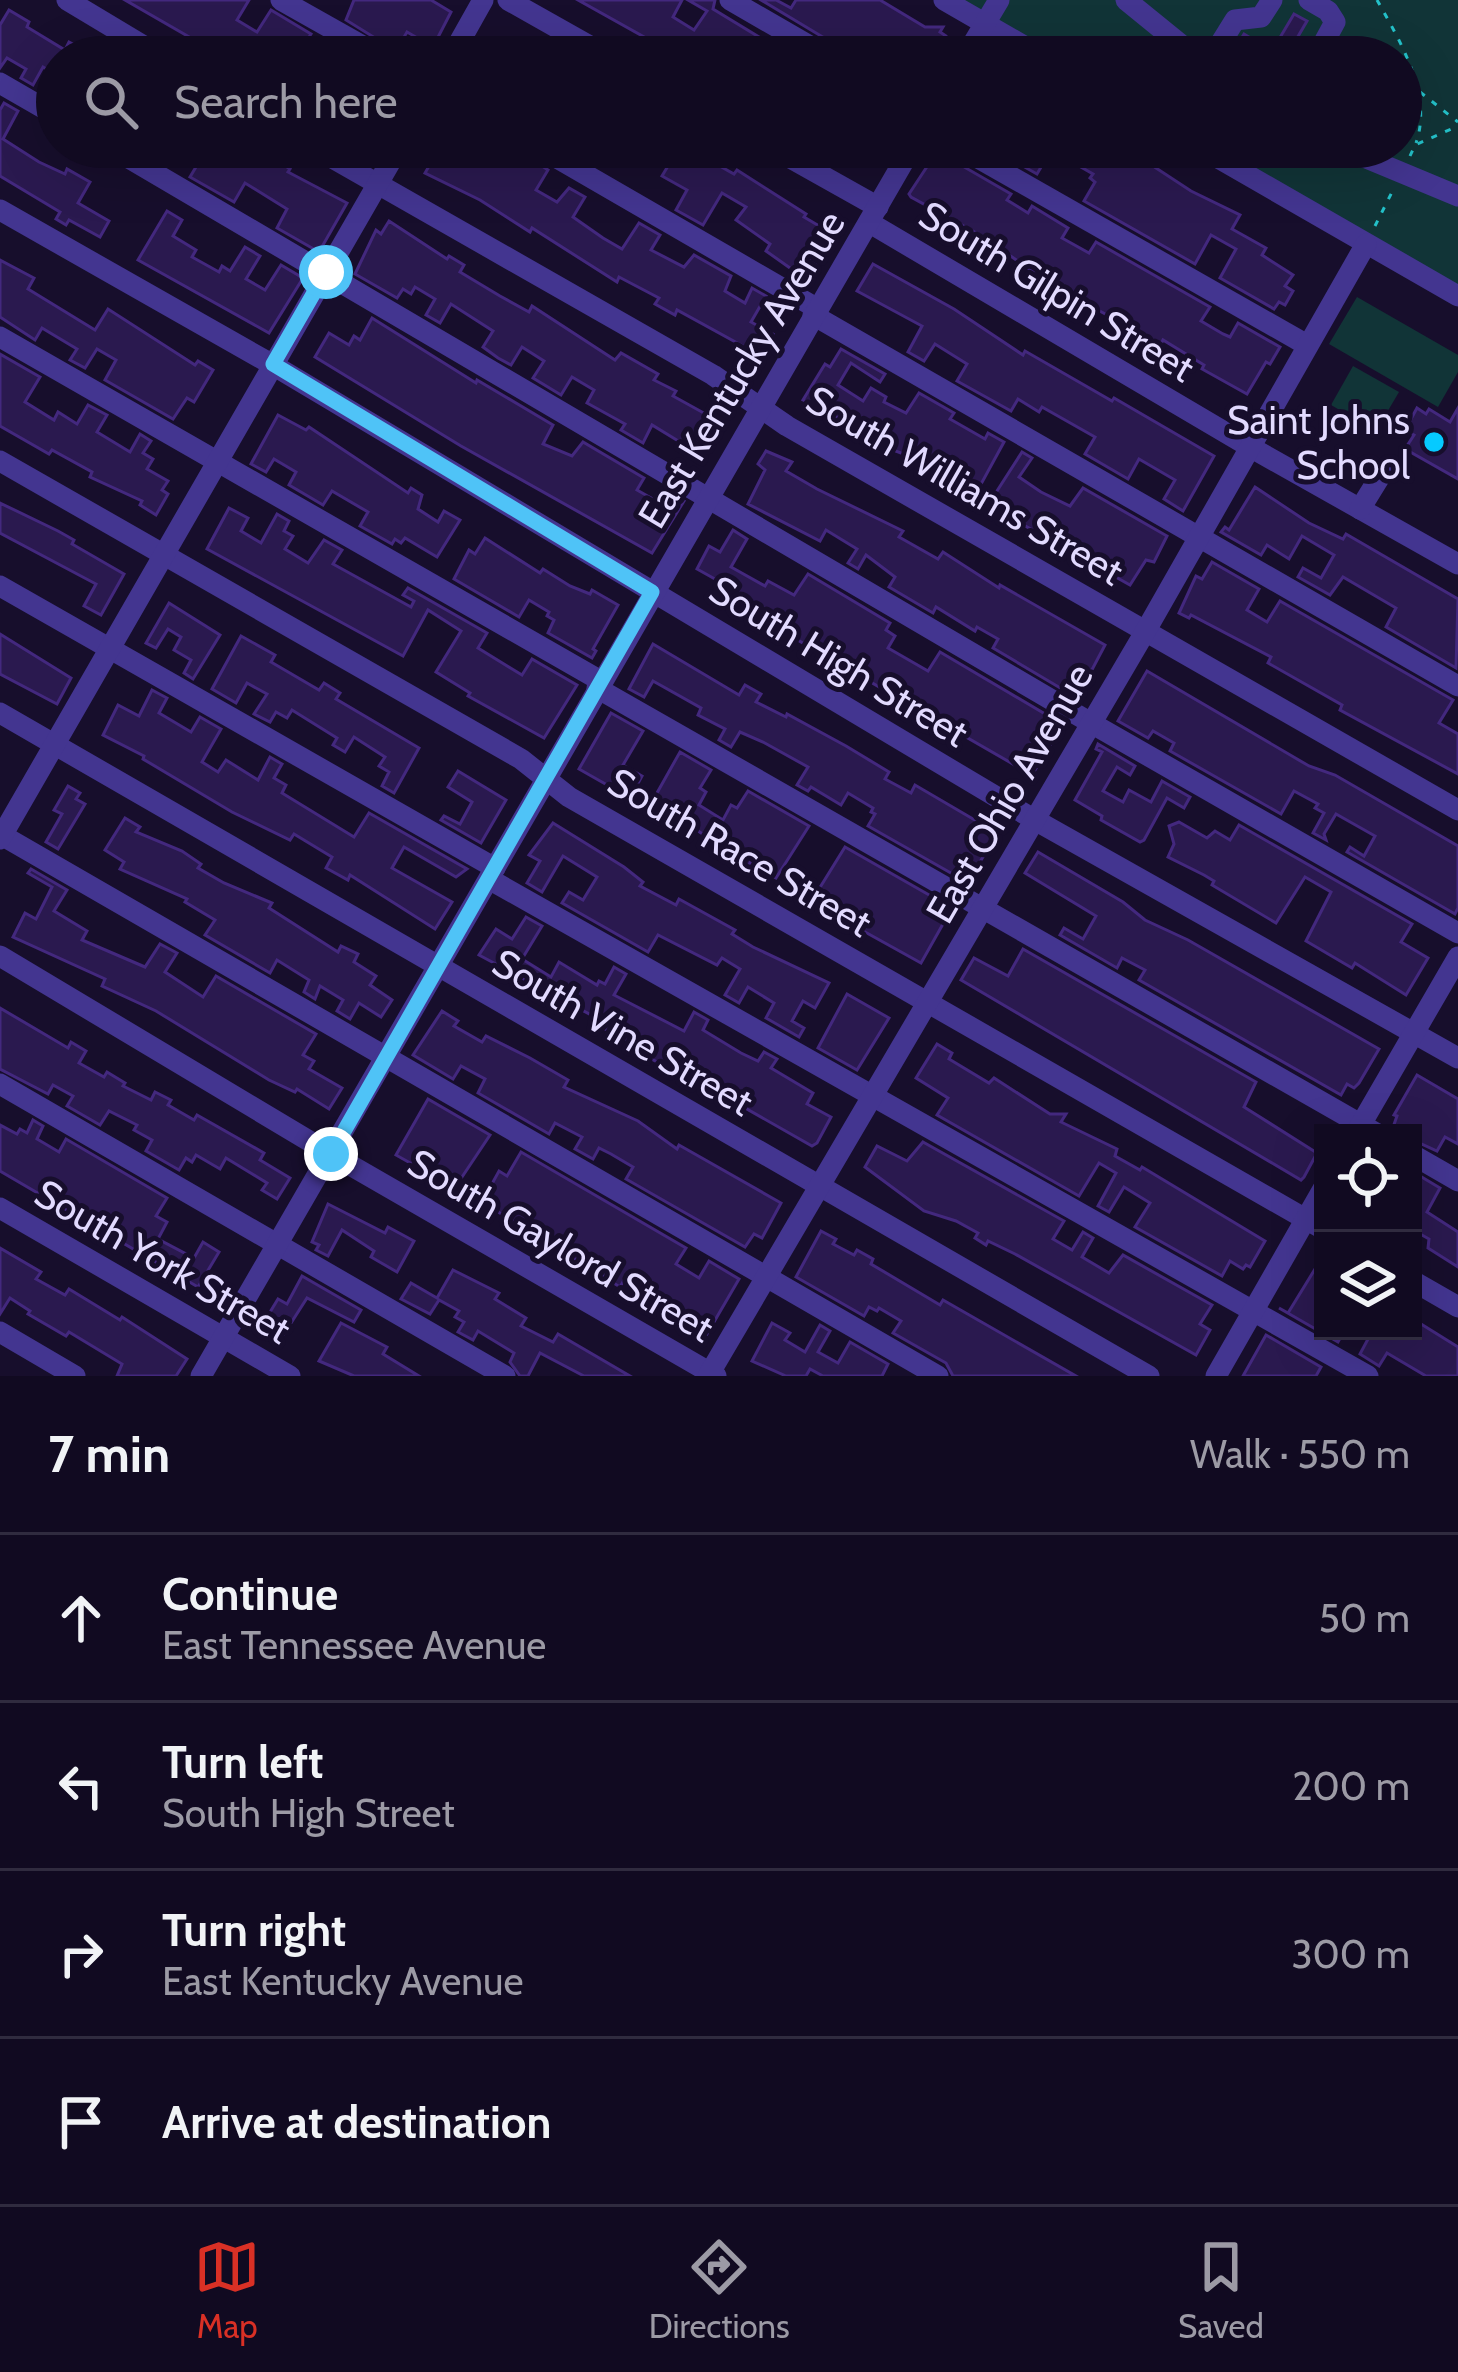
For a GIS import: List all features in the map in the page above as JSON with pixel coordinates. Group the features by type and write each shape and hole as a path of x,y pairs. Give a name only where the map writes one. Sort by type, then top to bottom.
{"street":[{"path":"67,0 127,36"},
{"path":"281,0 345,36"},
{"path":"463,36 483,0"},
{"path":"508,0 572,36"},
{"path":"730,0 793,36"},
{"path":"944,0 1007,36"},
{"path":"977,36 999,0"},
{"path":"1126,0 1170,36"},
{"path":"1224,36 1234,20 1261,16 1272,0"},
{"path":"1309,0 1328,11 1335,22 1327,36"},
{"path":"0,83 36,104"},
{"path":"146,168 1091,724 1458,933"},
{"name":"South Williams Street","path":"348,168 1458,810"},
{"path":"386,168 1,836 938,1376"},
{"path":"573,168 1458,686"},
{"name":"South Gilpin Street","path":"803,168 1250,447 1458,564"},
{"name":"East Kentucky Avenue","path":"201,1376 900,168"},
{"path":"996,168 1307,345"},
{"path":"1235,168 1458,296"},
{"path":"1391,168 1458,196"},
{"name":"South High Street","path":"0,210 273,364 1035,820 1458,1058"},
{"name":"East Ohio Avenue","path":"711,1375 1366,244"},
{"path":"0,337 1354,1124"},
{"name":"South Race Street","path":"0,461 521,759 569,797 1314,1224"},
{"path":"1360,509 1384,470"},
{"path":"0,586 1368,1376"},
{"name":"South Vine Street","path":"0,713 1149,1376"},
{"name":"South Gaylord Street","path":"0,956 711,1375"},
{"path":"1367,1124 1458,957"},
{"path":"0,1084 506,1376"},
{"path":"1422,1160 1458,1181"},
{"name":"South York Street","path":"0,1208 290,1376"},
{"path":"1216,1376 1253,1310 1314,1224"},
{"path":"1422,1286 1458,1307"},
{"path":"0,1332 75,1376"}],"path":[{"path":"1376,0 1393,36"},
{"path":"1422,94 1458,122"}],"green space":[{"path":"956,0 1458,0 1458,289 1248,168 1422,168 1422,36 1019,36"},
{"path":"1357,297 1458,355 1458,372 1438,407 1329,344"},
{"path":"1353,366 1399,392 1376,431 1331,405"}],"building":[{"path":"125,0 249,0 237,20 257,32 271,10 311,34 310,36 188,36"},
{"path":"354,0 431,0 451,12 439,36 407,32 405,36 372,36 346,20"},
{"path":"578,0 682,0 673,17 694,30 707,11 688,0 715,0 713,9 757,36 642,36"},
{"path":"761,0 776,0 791,8 796,0 880,0 925,27 943,27 940,32 946,36 821,36"},
{"path":"9,10 42,36 36,36 33,85 21,78 26,69 7,58 0,68 0,25"},
{"path":"1294,14 1307,21 1298,36 1281,36"},
{"path":"4,103 18,111 3,139 36,160 36,168 65,174 67,169 90,182 78,203 109,221 100,237 69,220 66,225 56,219 60,212 0,176 0,110"},
{"path":"195,168 288,168 288,172 347,203 319,252 277,228 287,209 245,183 234,202 190,177"},
{"path":"428,168 545,168 536,190 557,202 569,188 585,197 573,217 603,238 622,249 639,223 660,235 651,250 684,267 694,255 731,276 725,291 745,303 752,288 766,296 751,322 773,334 761,356 677,310 675,315 655,304 659,298 619,277 617,282 532,228 530,232 425,173"},
{"path":"667,168 723,168 734,174 737,170 806,214 826,230 809,261 816,265 807,280 766,251 770,244 736,220 746,207 722,193 703,225 676,210 687,190 662,176"},
{"path":"926,168 966,168 1011,194 1007,200 1028,213 1032,206 1068,228 1062,238 1089,253 1096,242 1210,307 1201,321 1223,334 1230,337 1238,323 1280,347 1247,394 1163,340 1161,344 1057,288 909,194"},
{"path":"1082,168 1156,168 1240,215 1232,229 1266,248 1262,255 1293,275 1285,286 1293,291 1285,305 1279,302 1274,309 1220,278 1236,249 1211,235 1195,264 1084,201 1095,182 1090,178 1093,174"},
{"path":"167,211 182,220 173,236 196,250 192,257 219,272 222,266 230,271 245,247 260,256 246,279 265,290 281,265 303,278 269,333 138,260"},
{"path":"389,221 464,265 460,272 500,296 529,312 532,306 615,360 621,353 658,374 654,380 676,391 673,396 711,417 693,450 652,425 643,443 621,430 625,424 587,403 594,390 572,377 561,395 533,378 544,361 522,347 511,365 498,358 483,347 493,331 451,304 440,323 426,315 435,299 415,287 411,294 403,289 397,298 355,274 376,230 381,234"},
{"path":"0,260 34,278 28,289 95,330 108,309 195,365 198,361 213,370 194,402 187,398 173,419 105,380 116,360 97,349 85,368 70,360 77,349 42,328 35,340 0,317"},
{"path":"873,264 1023,355 1025,351 1114,398 1214,456 1183,511 1164,499 1175,480 1139,459 1128,479 1085,454 1095,437 1042,407 1039,412 1018,399 1011,411 957,381 967,364 935,344 924,361 908,352 922,326 857,291"},
{"path":"372,318 553,425 543,444 572,456 583,442 644,478 637,490 660,503 667,492 684,501 652,553 315,357 329,333 349,345 354,336 360,340"},
{"path":"841,349 885,374 880,382 851,363 838,385 863,401 871,388 886,397 884,402 906,413 919,393 954,413 950,419 985,439 988,433 1004,442 974,497 893,450 895,447 803,400 825,364 830,367"},
{"path":"0,354 40,377 25,402 54,420 58,412 77,424 88,405 107,415 97,432 130,452 140,434 151,441 143,453 153,459 147,469 168,481 162,490 168,494 156,515 140,505 142,501 90,477 92,472 0,426"},
{"name":"Saint Johns School","path":"1417,408 1426,414 1429,409 1450,422 1458,408 1458,479 1405,449 1414,435 1405,430"},
{"path":"278,415 306,430 309,427 408,493 411,488 422,495 418,509 438,522 444,511 460,520 437,557 405,538 392,544 360,526 368,512 332,491 323,505 289,485 296,472 274,459 266,472 251,464"},
{"path":"766,451 792,462 786,471 903,531 899,537 938,559 943,552 1105,645 1085,683 1070,675 1062,689 993,648 998,639 936,607 933,613 889,587 895,577 866,555 858,569 848,563 857,549 826,530 820,541 748,504 765,470 758,464"},
{"path":"1022,452 1032,458 1019,477 1041,492 1070,506 1083,488 1167,536 1154,562 1146,560 1130,585 988,505"},
{"path":"1255,487 1309,523 1343,539 1346,534 1458,599 1456,668 1386,627 1396,608 1343,577 1330,595 1298,577 1303,568 1321,578 1334,555 1302,536 1289,559 1267,545 1261,555 1221,532 1225,527 1229,530"},
{"path":"0,503 74,540 72,544 124,574 101,615 84,606 96,584 0,533"},
{"path":"229,508 248,518 241,531 261,543 277,514 289,521 284,531 293,536 285,549 308,563 324,540 342,550 333,564 411,607 414,601 403,595 408,588 487,633 478,648 522,675 532,659 577,685 544,738 468,696 436,672 461,631 428,610 403,656 207,549"},
{"path":"733,530 747,539 731,567 794,595 808,574 890,623 886,630 895,636 888,648 928,671 940,652 1057,721 1047,739 1052,742 1032,775 749,612 752,607 728,593 731,588 697,569 709,546 720,552"},
{"path":"485,538 540,573 543,569 570,586 590,594 592,590 618,605 592,658 548,633 554,620 529,600 519,617 454,579 469,550 475,554"},
{"path":"1212,562 1259,589 1247,610 1267,622 1280,601 1453,700 1439,723 1458,734 1458,774 1340,710 1342,705 1268,663 1271,657 1179,613 1196,576 1202,579"},
{"path":"169,603 220,635 193,679 184,673 191,660 174,650 181,637 168,629 156,648 146,643"},
{"path":"0,634 71,678 57,704 0,674"},
{"path":"241,636 275,655 271,662 319,690 324,683 340,693 336,699 419,748 394,793 382,786 389,772 379,766 385,757 354,737 345,752 333,745 337,738 292,710 287,718 276,712 270,722 254,714 267,694 247,683 236,703 212,689"},
{"path":"653,644 739,695 745,685 761,694 756,702 787,714 889,772 885,779 911,793 915,785 997,833 977,867 968,861 958,877 868,826 873,808 848,793 841,805 811,787 808,791 797,785 808,767 740,732 731,747 719,740 725,729 698,715 701,708 653,681 644,697 629,689"},
{"path":"1147,671 1458,846 1455,914 1347,852 1350,847 1364,856 1375,836 1336,814 1324,834 1326,840 1313,833 1324,813 1315,808 1318,804 1294,791 1281,814 1170,751 1174,743 1153,731 1148,738 1118,721"},
{"path":"152,690 167,698 159,713 191,732 200,717 221,729 202,762 218,772 226,760 258,780 270,757 282,764 274,778 286,785 282,793 354,837 369,813 467,869 456,877 404,847 392,868 452,902 435,929 350,875 348,880 326,868 332,857 294,834 290,840 232,812 103,735 118,705 139,716"},
{"path":"611,713 643,731 623,765 642,776 630,798 579,769"},
{"path":"1098,744 1135,766 1130,775 1117,767 1103,791 1123,802 1129,790 1151,802 1162,781 1190,797 1184,808 1167,798 1140,842 1101,820 1102,816 1075,800 1102,752 1096,749"},
{"path":"680,752 711,770 700,788 706,792 699,805 723,820 731,805 737,808 748,791 809,826 776,878 750,863 748,868 725,857 708,847 712,840 687,824 685,828 648,809"},
{"path":"458,771 506,800 481,843 441,820 444,816 460,824 472,802 448,787"},
{"path":"68,786 80,793 76,799 85,804 58,849 46,842 62,814 54,810"},
{"path":"125,818 140,827 136,832 182,851 201,864 198,868 272,903 269,908 338,952 341,946 358,954 354,962 376,976 370,985 392,1000 381,1017 359,1003 350,1019 337,1011 343,1000 320,986 315,999 304,992 309,980 277,960 270,973 205,935 215,920 185,902 187,899 120,869 124,862 105,850"},
{"path":"1179,822 1207,838 1215,831 1230,840 1239,825 1412,924 1401,942 1428,958 1406,995 1355,963 1352,968 1306,941 1331,892 1305,877 1276,923 1168,857 1174,844 1169,826"},
{"path":"553,823 624,867 643,882 640,886 676,905 679,899 735,930 732,934 753,947 829,983 815,1008 803,1001 792,1021 804,1028 799,1037 766,1018 774,1003 748,987 739,1003 725,995 740,969 722,958 717,965 658,935 648,952 562,903 569,892 583,900 597,877 563,856 542,892 527,883 540,861 529,855"},
{"path":"845,847 952,908 921,963 811,902"},
{"path":"1038,852 1145,920 1379,1049 1359,1083 1354,1088 1347,1084 1341,1095 1139,980 1145,970 1122,958 1117,968 1060,935 1064,928 1083,939 1096,916 1025,873"},
{"path":"31,869 67,890 54,911 87,931 82,940 145,967 160,944 177,953 165,972 203,997 216,976 316,1034 303,1055 314,1061 309,1069 342,1088 329,1109 297,1089 269,1080 156,1011 102,986 105,979 13,937 25,913 36,919 52,887 28,873"},
{"path":"526,917 542,926 522,959 551,977 559,962 597,985 599,981 605,984 614,967 626,974 614,995 684,1031 694,1012 708,1020 703,1030 741,1053 758,1061 764,1052 777,1059 771,1068 813,1093 807,1104 831,1117 817,1143 812,1146 644,1055 647,1051 605,1029 608,1024 479,955 496,929 512,939"},
{"path":"1023,949 1256,1082 1244,1107 1314,1151 1304,1177 1301,1180 961,980 974,958 1008,976"},
{"path":"847,994 889,1018 857,1070 818,1048"},
{"path":"0,1008 68,1048 71,1042 86,1051 79,1063 104,1077 107,1072 151,1100 155,1092 194,1120 197,1115 264,1153 260,1160 290,1178 277,1199 262,1190 267,1183 226,1158 220,1169 196,1155 192,1162 186,1158 179,1170 146,1151 152,1140 134,1130 137,1125 109,1111 100,1125 67,1106 73,1096 53,1085 48,1094 0,1069"},
{"path":"442,1011 458,1021 454,1026 482,1042 486,1036 530,1058 568,1080 564,1087 638,1121 677,1149 679,1145 781,1203 762,1238 754,1234 745,1247 626,1179 633,1167 611,1154 599,1148 593,1159 575,1149 582,1137 555,1123 549,1134 478,1093 485,1079 461,1066 453,1079 413,1055"},
{"path":"937,1044 952,1053 949,1059 989,1083 994,1078 1050,1114 1066,1114 1061,1122 1117,1149 1115,1156 1142,1167 1265,1241 1250,1267 1243,1269 1230,1261 1222,1276 1135,1227 1150,1203 1124,1187 1109,1212 1098,1206 1116,1173 1099,1163 1079,1196 937,1115 948,1098 916,1078"},
{"path":"1417,1075 1458,1099 1458,1144 1445,1137 1437,1151 1422,1144 1422,1124 1394,1124 1394,1115"},
{"path":"428,1099 490,1135 456,1186 414,1160 412,1164 396,1155"},
{"path":"33,1120 43,1126 37,1139 59,1152 66,1139 167,1198 156,1216 167,1222 158,1239 194,1258 203,1242 219,1252 198,1287 111,1236 115,1230 80,1211 77,1216 0,1171 0,1125 17,1134 20,1129 27,1133"},
{"path":"923,1142 1064,1221 1053,1239 1072,1250 1083,1232 1093,1238 1082,1257 1109,1273 1123,1255 1212,1305 1200,1324 1210,1330 1196,1355 1015,1254 988,1241 986,1245 975,1238 978,1233 956,1221 924,1211 865,1167 877,1146 907,1161"},
{"path":"521,1152 686,1248 676,1264 699,1278 709,1261 739,1279 707,1334 647,1299 650,1295 624,1280 620,1287 482,1202 499,1171 507,1176"},
{"path":"1422,1177 1440,1188 1427,1212 1458,1232 1458,1267 1428,1248 1429,1239 1422,1235"},
{"path":"328,1204 385,1233 388,1227 414,1241 397,1272 371,1257 374,1251 342,1230 328,1256 316,1250 319,1245 312,1242"},
{"path":"821,1231 836,1239 833,1244 873,1259 871,1264 940,1305 943,1300 1076,1376 953,1376 946,1363 893,1333 901,1321 879,1308 869,1307 864,1316 796,1277"},
{"path":"0,1248 41,1272 36,1279 65,1295 69,1289 122,1317 187,1359 176,1376 117,1376 122,1364 28,1314 10,1298 0,1314"},
{"path":"453,1270 499,1293 495,1299 526,1318 521,1326 553,1342 558,1334 630,1376 584,1376 540,1353 528,1376 520,1376 510,1362 514,1353 478,1331 473,1340 458,1332 464,1322 455,1317 459,1311 439,1300 430,1314 401,1299 411,1283 437,1298"},
{"path":"1314,1271 1314,1328 1279,1308 1288,1313"},
{"path":"302,1276 361,1310 354,1322 307,1298 284,1334 264,1322 278,1299 287,1304"},
{"path":"341,1323 387,1347 383,1354 419,1376 354,1376 319,1361"},
{"path":"772,1323 790,1333 785,1340 805,1352 820,1325 830,1331 818,1352 838,1363 850,1342 888,1364 882,1376 823,1376 810,1369 806,1376 786,1376 752,1361"},
{"path":"1422,1325 1458,1347 1458,1376 1426,1376 1387,1353 1379,1366 1360,1354 1367,1340 1422,1340"},
{"path":"1266,1335 1321,1367 1316,1376 1243,1376"}],"place":[{"name":"Saint Johns School","path":"1434,442"}],"route":[{"path":"326,272 273,364 652,592 331,1154"}]}
